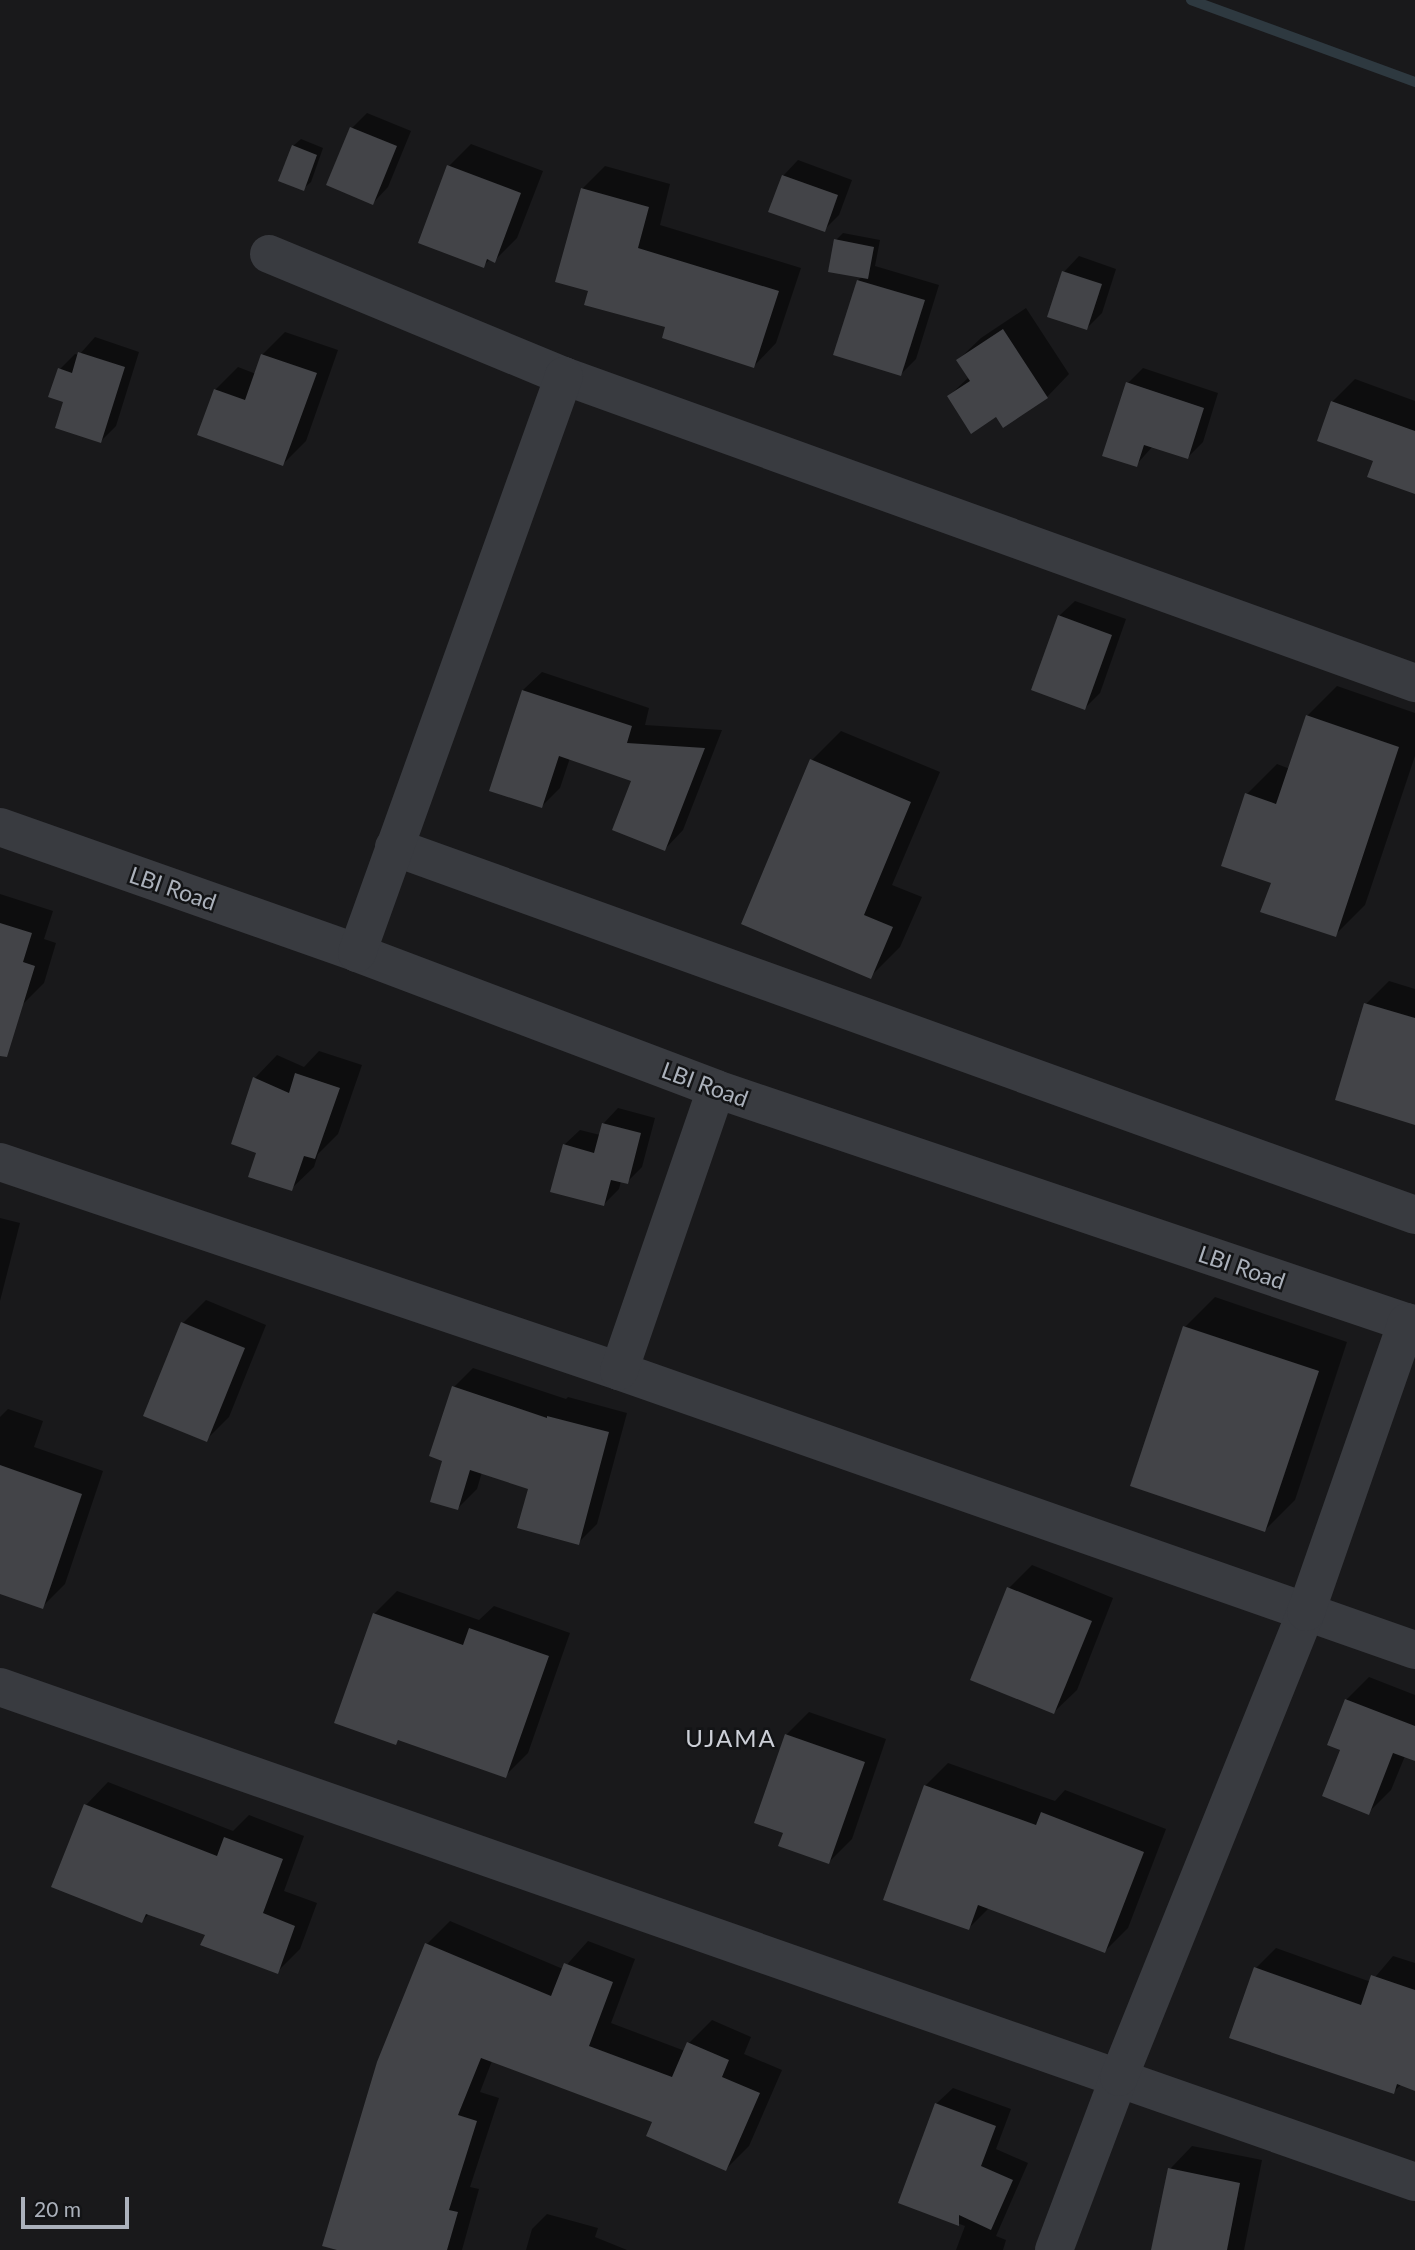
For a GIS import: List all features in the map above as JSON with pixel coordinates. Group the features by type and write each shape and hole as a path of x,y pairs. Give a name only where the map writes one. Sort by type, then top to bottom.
{"street":[{"path":"269,254 564,376 1415,684"},
{"path":"357,953 564,376"},
{"name":"LBI Road","path":"0,827 357,953 716,1089 1411,1324"},
{"path":"394,847 1415,1215"},
{"path":"619,1371 716,1089"},
{"path":"0,1163 619,1371 1415,1650"},
{"path":"1054,2250 1119,2077 1306,1612 1411,1324"},
{"path":"0,1687 1415,2182"}],"building":[{"path":"350,127 397,146 373,205 326,185"},
{"path":"292,145 317,155 304,191 278,181"},
{"path":"447,165 521,193 495,263 487,259 484,268 418,243"},
{"path":"782,175 838,195 825,232 768,212"},
{"path":"581,188 649,207 638,248 779,291 754,368 662,338 665,327 584,305 588,291 555,282"},
{"path":"834,239 874,247 868,279 828,272"},
{"path":"1062,271 1102,284 1087,330 1047,317"},
{"path":"857,280 925,300 901,376 833,355"},
{"path":"1003,329 1048,398 1003,428 996,417 971,434 947,396 970,381 956,360"},
{"path":"78,352 125,367 101,443 55,428 63,402 48,397 58,368 72,373"},
{"path":"261,354 317,373 283,466 197,435 214,389 245,400"},
{"path":"1126,382 1204,408 1188,459 1144,445 1137,467 1102,456"},
{"path":"1331,401 1415,431 1415,494 1367,477 1373,461 1317,441"},
{"path":"1058,615 1112,635 1085,710 1031,690"},
{"path":"522,690 632,726 627,743 705,748 665,851 612,830 631,781 559,756 542,808 489,791"},
{"path":"1306,715 1399,747 1336,937 1260,912 1271,883 1221,866 1245,793 1276,804"},
{"path":"810,759 911,802 864,915 893,927 871,979 741,924"},
{"path":"0,923 32,933 23,962 35,966 7,1057 0,1056"},
{"path":"1364,1003 1415,1018 1415,1125 1335,1100"},
{"path":"295,1073 340,1088 315,1159 304,1156 292,1191 248,1177 256,1153 231,1144 253,1077 289,1093"},
{"path":"602,1123 641,1133 628,1184 611,1180 604,1206 550,1192 563,1144 594,1153"},
{"path":"181,1322 245,1348 207,1442 143,1416"},
{"path":"1183,1326 1319,1371 1265,1532 1130,1486"},
{"path":"452,1386 547,1418 609,1432 579,1545 517,1528 528,1489 470,1470 458,1510 430,1502 442,1461 429,1456"},
{"path":"0,1465 82,1494 43,1609 0,1594"},
{"path":"1007,1587 1092,1621 1054,1714 970,1680"},
{"path":"373,1613 463,1645 469,1628 549,1656 506,1778 398,1740 396,1745 334,1723"},
{"path":"1345,1699 1415,1726 1415,1761 1393,1753 1369,1815 1322,1796 1340,1750 1327,1745"},
{"path":"785,1734 865,1762 829,1864 778,1846 783,1833 754,1823"},
{"path":"924,1785 1036,1825 1041,1812 1144,1852 1105,1953 978,1905 969,1930 883,1900"},
{"path":"84,1804 217,1856 224,1837 283,1859 263,1913 295,1926 278,1974 200,1945 205,1935 146,1914 142,1923 51,1887"},
{"path":"425,1943 551,1996 564,1963 613,1982 589,2046 672,2077 687,2042 729,2060 722,2077 760,2093 726,2171 646,2136 652,2122 481,2058 458,2115 477,2121 449,2210 458,2212 447,2250 337,2250 322,2246 377,2062"},
{"path":"1254,1967 1361,2005 1371,1975 1415,1990 1415,2091 1397,2084 1394,2094 1229,2038"},
{"path":"935,2103 996,2126 981,2166 1013,2180 991,2230 959,2215 959,2226 898,2203"},
{"path":"1168,2168 1240,2183 1227,2250 1151,2250"}],"waterway":[{"path":"1191,0 1415,82"}],"district":[{"name":"UJAMA","path":"731,1738"}]}
